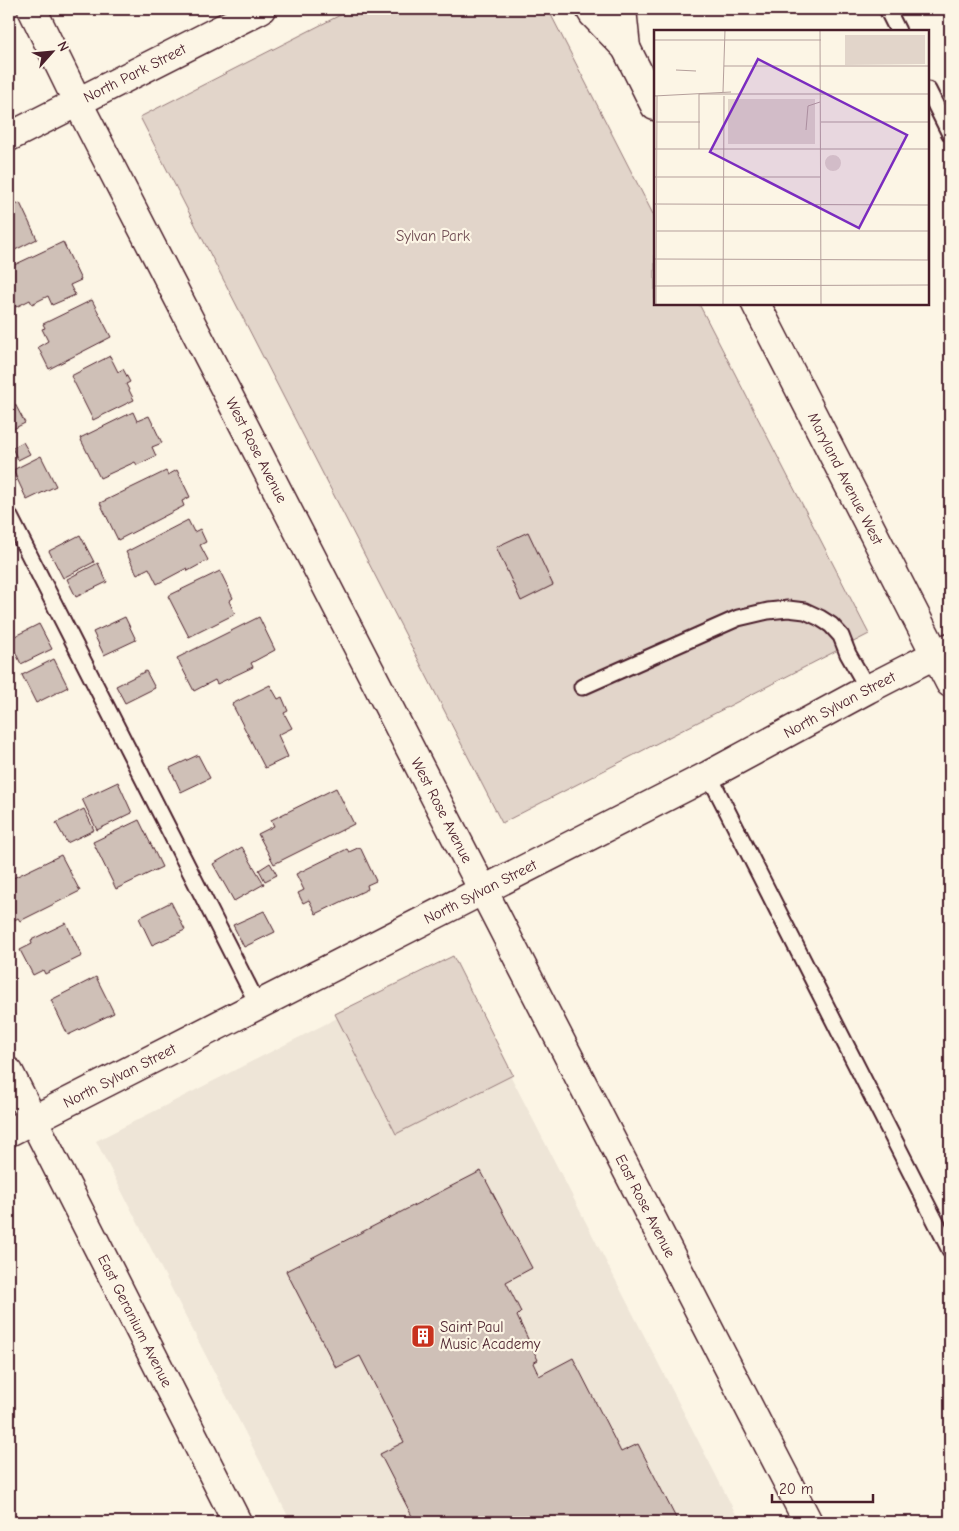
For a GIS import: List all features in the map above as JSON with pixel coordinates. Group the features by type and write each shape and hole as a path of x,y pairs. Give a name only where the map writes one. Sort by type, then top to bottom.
{"street":[{"name":"West Rose Avenue","path":"32,9 78,103 483,890"},
{"name":"North Park Street","path":"9,137 261,9"},
{"path":"590,9 626,48 654,104"},
{"path":"622,9 626,48"},
{"name":"Maryland Avenue West","path":"757,305 943,651 950,683"},
{"name":"North Sylvan Street","path":"9,1132 709,775 868,688 943,651"},
{"name":"East Rose Avenue","path":"483,890 808,1522"},
{"name":"East Geranium Avenue","path":"9,1072 237,1522"}],"lane":[{"path":"887,9 898,30"},
{"path":"929,92 950,134"},
{"path":"9,515 258,1005"},
{"path":"582,687 738,618 768,611 788,609 805,611 831,625 841,636 848,654 868,688"},
{"path":"709,775 950,1250"}],"shaded area":[{"path":"451,960 740,1522 291,1522 96,1141"}],"green space":[{"name":"Sylvan Park","path":"352,9 548,9 654,216 654,305 700,305 869,634 502,823 140,117"},
{"path":"453,956 513,1075 396,1134 335,1014"}],"building":[{"path":"20,203 37,239 9,253 9,208"},
{"path":"63,242 81,280 70,285 75,295 52,305 48,296 32,304 30,300 16,307 9,291 9,270 13,268 12,266"},
{"path":"92,300 111,337 49,369 38,347 48,341 42,329 45,328 43,324"},
{"path":"110,356 118,372 123,369 130,382 126,384 134,400 93,420 71,376"},
{"path":"15,404 25,423 9,431 9,407"},
{"path":"133,412 137,421 149,416 162,443 152,447 156,456 137,465 135,462 100,478 80,438"},
{"path":"23,442 30,454 18,460 12,448"},
{"path":"41,456 56,486 27,500 13,470"},
{"path":"177,470 190,497 182,501 184,506 118,540 100,503 166,471 168,475"},
{"path":"188,520 194,532 200,529 206,542 200,545 208,560 188,571 187,568 157,584 149,568 137,574 126,552"},
{"path":"528,532 553,585 521,601 496,547"},
{"path":"80,535 94,562 63,578 49,551"},
{"path":"98,563 107,582 76,597 67,579"},
{"path":"220,571 233,598 229,601 235,614 189,637 168,596"},
{"path":"125,617 136,640 104,655 93,632"},
{"path":"259,617 275,650 251,663 253,667 217,684 215,680 194,691 177,658"},
{"path":"39,624 52,649 21,664 9,639"},
{"path":"54,659 68,687 36,703 22,675"},
{"path":"146,671 155,688 125,703 116,686"},
{"path":"270,685 278,699 282,697 288,711 284,713 292,728 278,735 288,757 265,768 232,704"},
{"path":"198,755 210,778 181,792 170,768"},
{"path":"118,782 132,813 97,830 82,799"},
{"path":"336,788 354,824 274,864 258,834 274,826 271,820"},
{"path":"84,809 94,830 67,843 56,823"},
{"path":"139,820 162,867 116,889 93,842"},
{"path":"242,847 264,884 234,901 213,864"},
{"path":"360,847 376,881 367,885 368,889 316,914 309,900 303,903 298,893 304,890 296,874 347,849 349,852"},
{"path":"61,855 80,891 20,921 18,918 9,923 9,880"},
{"path":"270,863 277,875 265,881 259,870"},
{"path":"171,902 185,930 152,945 139,918"},
{"path":"264,911 275,932 244,947 233,925"},
{"path":"66,923 82,956 45,974 43,970 33,975 20,950 32,944 31,940"},
{"path":"96,977 114,1013 68,1035 51,1000"},
{"name":"Saint Paul Music Academy","path":"481,1171 532,1268 506,1282 521,1312 517,1316 538,1360 533,1363 539,1376 573,1358 621,1452 638,1444 678,1522 415,1522 380,1454 404,1442 360,1356 336,1368 286,1271"}],"place":[{"name":"Saint Paul Music Academy","path":"423,1336"}]}
